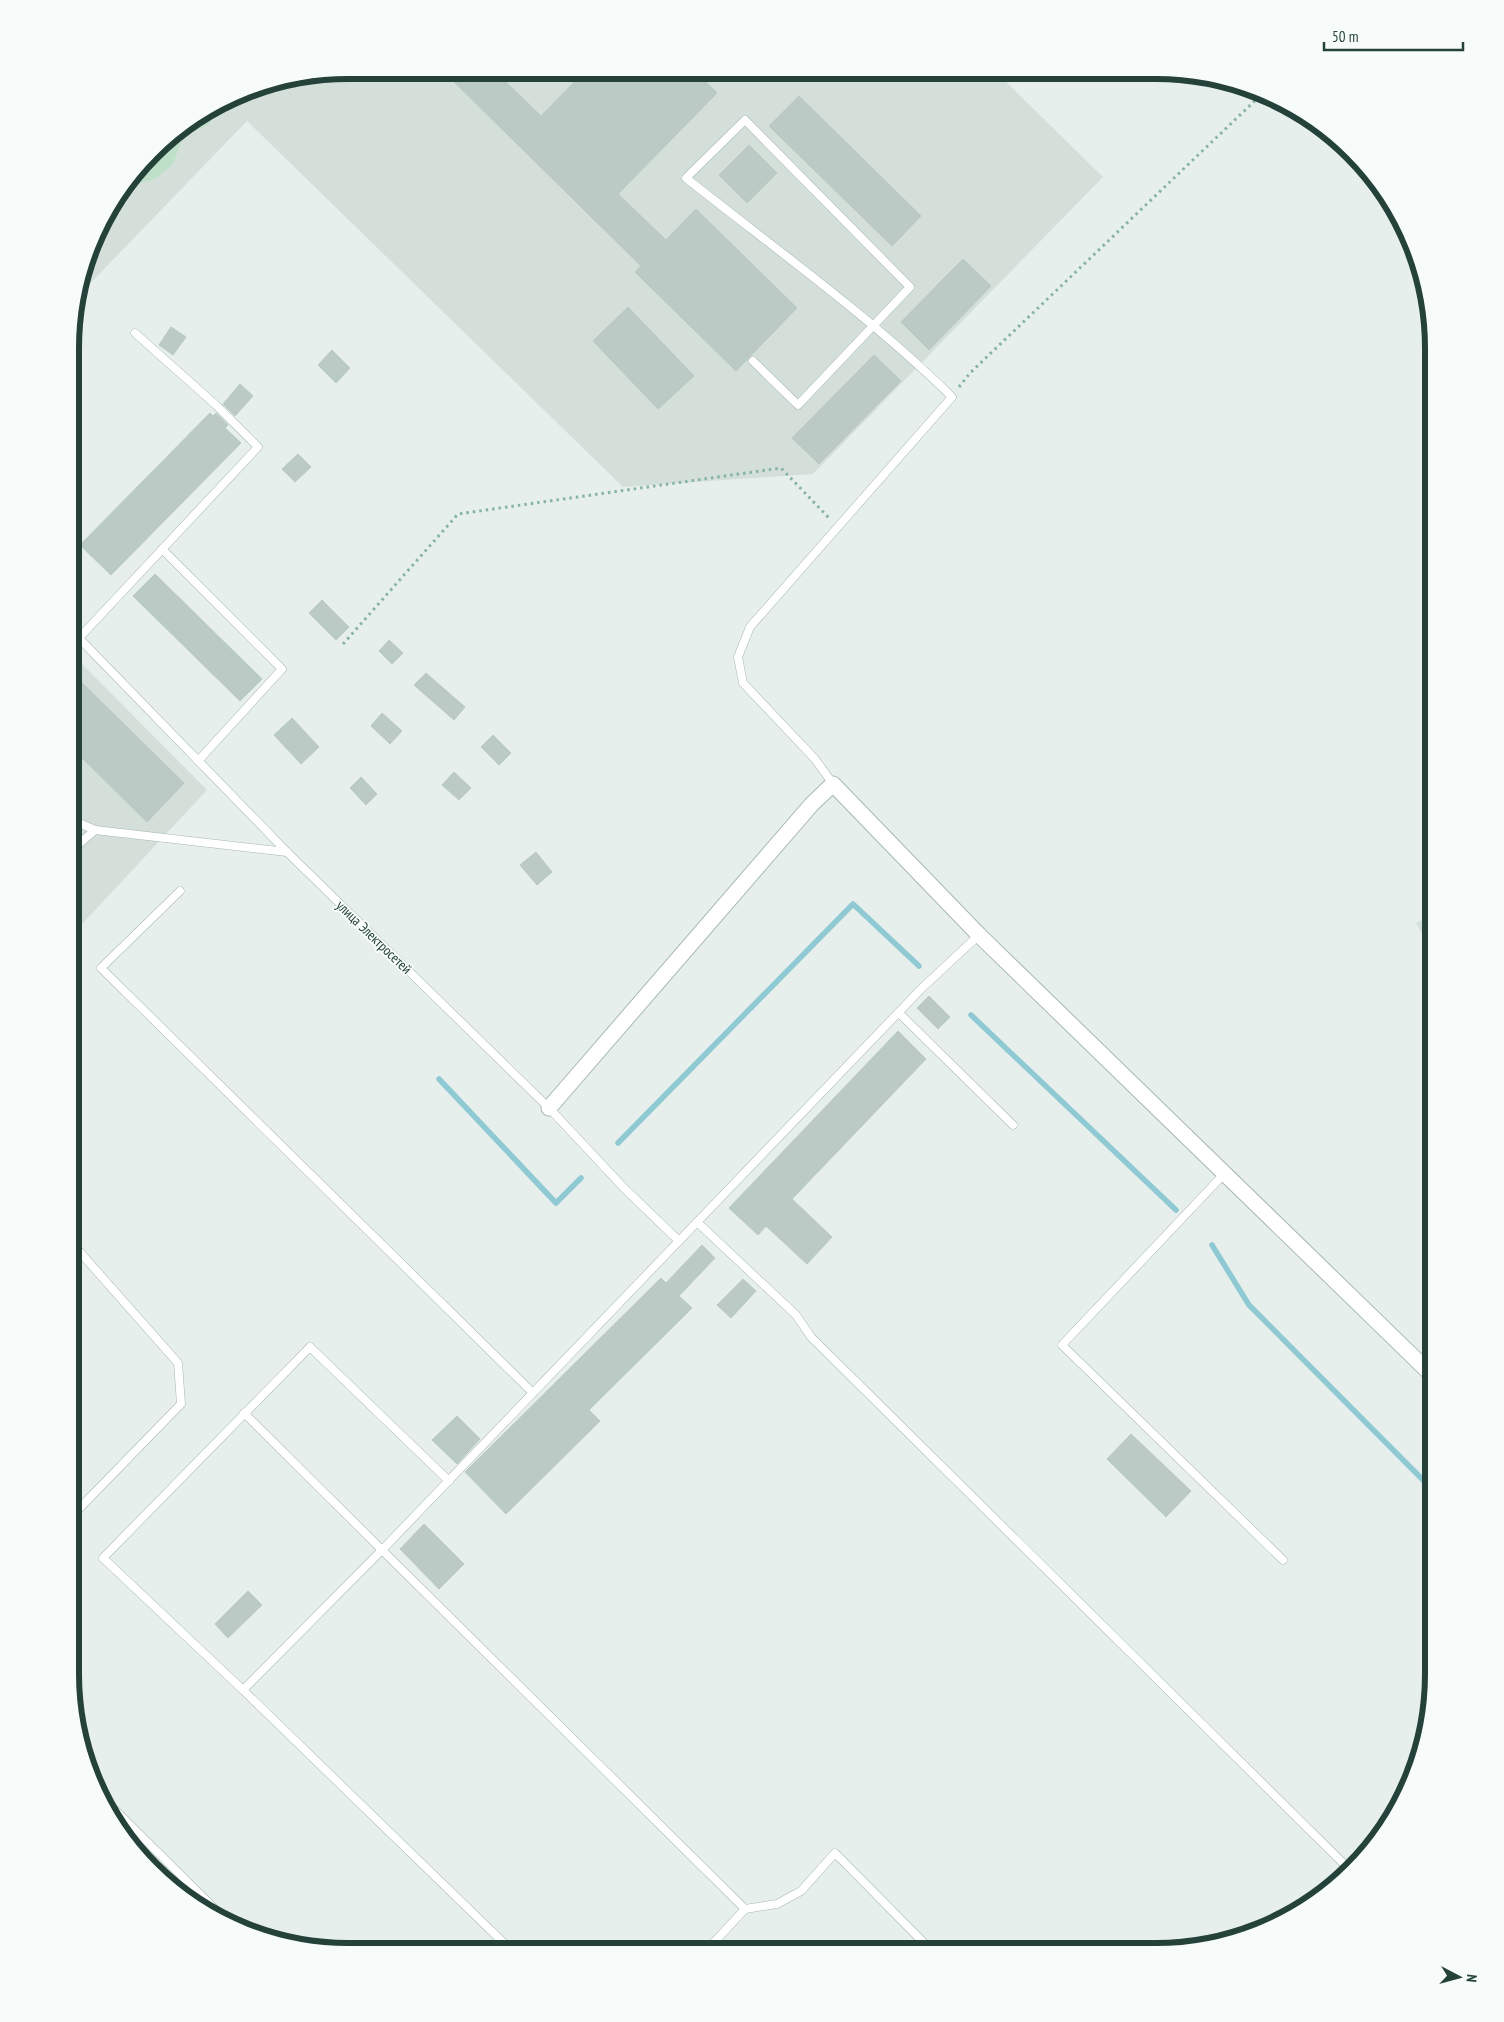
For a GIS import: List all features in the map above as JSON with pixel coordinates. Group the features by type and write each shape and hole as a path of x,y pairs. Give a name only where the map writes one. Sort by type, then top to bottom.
{"street":[{"path":"549,1108 812,804 834,784 979,935 1425,1369"}],"lane":[{"path":"753,361 798,405 872,326 910,287 745,120 686,178 872,326 917,362 952,397 750,627 738,657 743,683 815,759 834,784"},
{"path":"79,638 258,447 217,406 135,333"},
{"path":"162,549 282,669 198,761"},
{"name":"улица Электросетей","path":"79,638 287,852 549,1108 625,1189 679,1241"},
{"path":"79,823 94,830 287,852"},
{"path":"79,845 94,830"},
{"path":"180,891 101,968 533,1393"},
{"path":"242,1690 449,1481 899,1013 979,935"},
{"path":"899,1013 1013,1124"},
{"path":"1224,1174 1062,1345 1283,1560"},
{"path":"697,1222 796,1315 811,1337 1345,1865"},
{"path":"79,1251 178,1363 181,1404 79,1509"},
{"path":"449,1481 310,1347 103,1558 504,1943"},
{"path":"244,1413 746,1909"},
{"path":"116,1811 213,1907"},
{"path":"714,1943 746,1909 777,1904 801,1890 835,1853 924,1943"}],"path":[{"path":"952,397 970,373 1257,98"},
{"path":"343,644 458,514 781,468 837,526"}],"shaded area":[{"path":"330,79 1003,79 1103,177 813,474 623,487 247,121 86,288 99,245 124,198 146,170 184,134 213,115 245,99 278,88"},
{"path":"79,661 207,790 79,927"},
{"path":"1425,918 1425,938 1416,923"}],"green space":[{"path":"216,114 209,124 183,137 173,164 155,179 133,185 170,146 198,124"}],"building":[{"path":"451,79 507,79 505,81 541,116 577,79 703,79 717,93 618,194 666,240 696,209 797,308 736,371 635,272 641,266"},
{"path":"799,96 921,216 892,246 769,126"},
{"path":"749,145 777,173 747,203 719,175"},
{"path":"963,259 991,286 929,350 901,322"},
{"path":"628,307 694,376 658,409 593,341"},
{"path":"171,327 186,337 173,355 159,345"},
{"path":"332,350 350,368 336,383 318,365"},
{"path":"874,355 901,381 819,464 792,438"},
{"path":"240,384 253,396 235,416 223,404"},
{"path":"210,413 213,416 216,413 228,425 225,428 241,443 111,575 80,545"},
{"path":"298,454 311,467 295,482 282,469"},
{"path":"155,574 262,679 240,701 133,596"},
{"path":"322,600 349,627 336,640 309,613"},
{"path":"389,640 403,653 392,664 379,651"},
{"path":"426,673 465,707 454,720 414,685"},
{"path":"79,680 184,783 147,822 79,755"},
{"path":"382,713 402,731 390,744 371,726"},
{"path":"292,718 319,747 301,764 274,735"},
{"path":"493,735 511,753 499,765 481,747"},
{"path":"454,772 471,788 459,800 442,785"},
{"path":"361,777 377,794 366,805 350,788"},
{"path":"536,852 552,872 537,885 520,865"},
{"path":"929,996 950,1017 938,1029 917,1008"},
{"path":"898,1031 926,1059 792,1199 832,1237 807,1264 766,1226 758,1235 729,1208"},
{"path":"702,1245 715,1258 679,1296 692,1308 589,1410 600,1421 506,1514 465,1472 661,1278 666,1283"},
{"path":"743,1279 756,1291 731,1318 717,1305"},
{"path":"457,1416 480,1439 457,1464 432,1440"},
{"path":"1131,1434 1191,1491 1166,1517 1107,1459"},
{"path":"424,1524 464,1564 439,1589 400,1549"},
{"path":"248,1591 262,1605 228,1638 215,1624"}],"waterway":[{"path":"618,1143 853,904 919,966"},
{"path":"971,1015 1176,1210"},
{"path":"439,1079 556,1203 581,1178"},
{"path":"1212,1245 1249,1305 1425,1482"}]}
